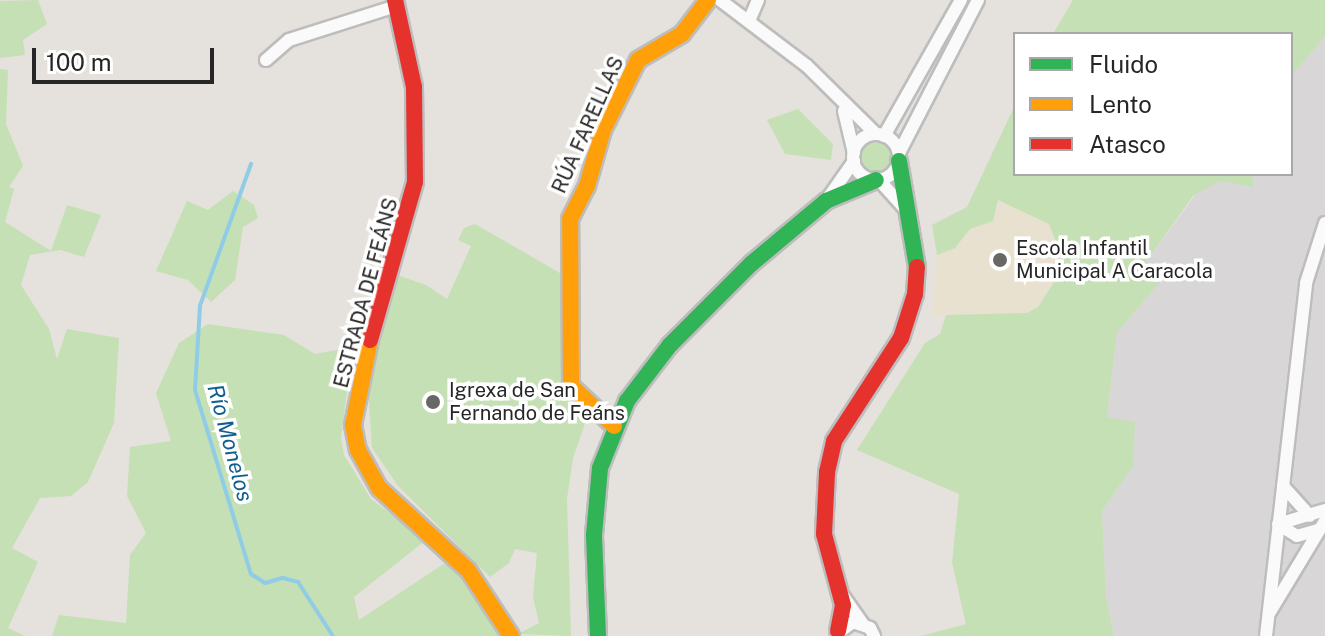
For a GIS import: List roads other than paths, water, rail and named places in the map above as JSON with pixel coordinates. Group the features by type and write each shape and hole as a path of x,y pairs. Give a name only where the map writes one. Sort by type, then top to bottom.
{"street":[{"path":"720,0 807,66 841,104 880,135 899,157 917,264 907,323 894,353 834,441 827,472 824,534 841,593 844,617 837,633"},
{"path":"749,21 758,0"},
{"path":"598,636 597,495 614,426 639,382 709,304 826,201 862,140 880,135 961,0"},
{"path":"826,201 891,175 978,0"},
{"path":"266,60 289,40 395,3"},
{"name":"ESTRADA DE FEÁNS","path":"395,3 414,87 415,182 366,353 353,425 358,450 379,488 468,570 511,636"},
{"name":"RÚA FARELLAS","path":"614,426 585,404 571,386 570,219 587,186 603,130 638,60 682,34 706,4"},
{"path":"841,104 854,157 862,175 878,180 908,212"},
{"path":"1266,636 1306,283 1325,223"},
{"path":"1283,486 1310,516"},
{"path":"1278,524 1325,510"},
{"path":"1278,524 1297,536 1322,526"},
{"path":"1268,615 1322,526"},
{"path":"841,593 874,636"},
{"path":"837,633 845,624 862,623"}],"waterway":[{"name":"Río Monelos","path":"251,164 200,306 195,390 251,574 265,583 283,578 298,582 333,636"}],"place":[{"name":"Escola Infantil Municipal A Caracola","path":"1000,260"},
{"name":"Igrexa de San Fernando de Feáns","path":"433,402"}]}
